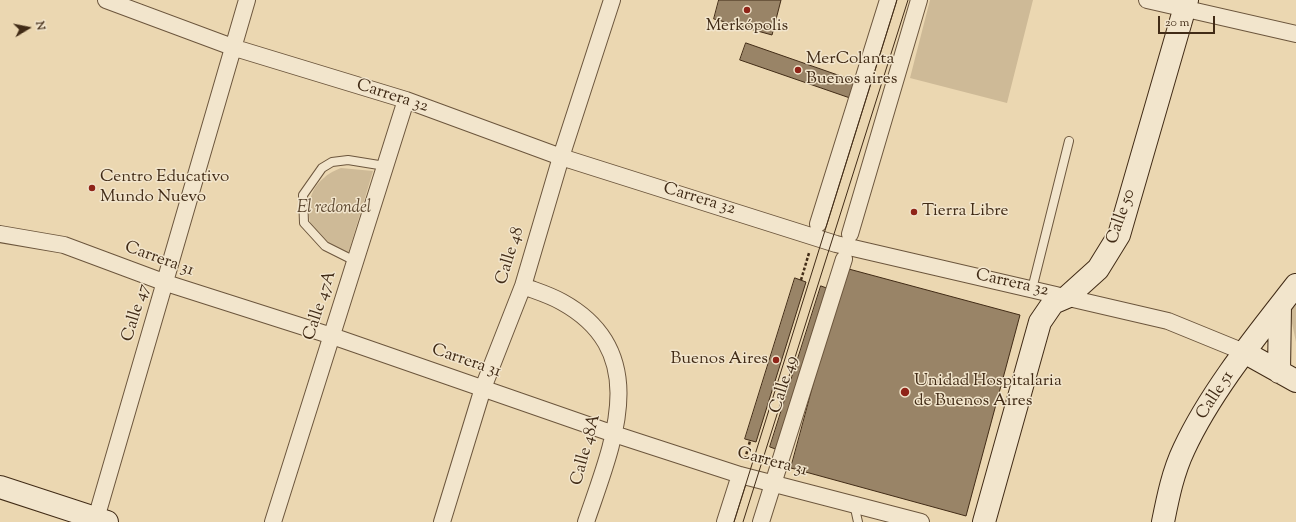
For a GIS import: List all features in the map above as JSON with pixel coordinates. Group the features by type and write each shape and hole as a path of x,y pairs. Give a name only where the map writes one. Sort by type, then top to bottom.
{"main road":[{"name":"Calle 50","path":"984,522 1040,322 1053,304 1067,297 1098,269 1119,235 1185,4"},
{"name":"Calle 51","path":"1163,522 1171,485 1184,449 1203,414 1244,352 1296,285"},
{"path":"1280,306 1286,376"},
{"name":"Carrera 32","path":"1244,352 1286,376"},
{"path":"0,487 99,521"}],"street":[{"name":"Carrera 32","path":"106,0 234,48 406,100 561,157 836,244 1168,321 1244,352"},
{"name":"Calle 47","path":"99,521 248,0"},
{"name":"Calle 48","path":"442,522 483,388 523,286 561,157 612,0"},
{"path":"818,224 888,0"},
{"path":"850,234 920,0"},
{"path":"1147,0 1185,4 1296,34"},
{"name":"Calle 47A","path":"273,522 406,100"},
{"name":"Carrera 31","path":"0,234 64,245 166,283 332,336 614,434 740,475 921,522"},
{"name":"Calle 49","path":"761,522 844,259"},
{"name":"Calle 48A","path":"523,286 562,302 585,319 603,337 616,363 620,391 614,434 586,522"},
{"path":"725,522 740,475"}],"lane":[{"path":"1032,289 1069,141"},
{"path":"355,261 325,246 304,223 303,195 322,168 332,162 348,160 385,166"},
{"path":"854,504 858,522"}],"path":[{"path":"800,280 811,248"}],"green space":[{"path":"930,0 1033,0 1007,103 910,78"},
{"name":"El redondel","path":"341,168 373,171 348,254 317,239 310,223 309,215 311,198 318,183 328,174"},
{"path":"1296,301 1296,342 1289,309"}],"building":[{"name":"Merkópolis","path":"719,0 781,0 772,35 714,19"},
{"name":"MerColanta Buenos aires","path":"746,43 855,81 850,98 740,60"},
{"name":"Unidad Hospitalaria de Buenos Aires","path":"845,268 1020,315 966,516 791,468"},
{"name":"Buenos Aires","path":"795,278 806,282 756,442 745,439"},
{"name":"Buenos Aires","path":"821,286 832,290 781,451 770,447"}],"tram line":[{"path":"734,522 897,0"},
{"path":"743,522 908,0"}],"place":[{"name":"Merkópolis","path":"747,10"},
{"name":"MerColanta Buenos aires","path":"798,70"},
{"name":"Centro Educativo Mundo Nuevo","path":"92,188"},
{"name":"Tierra Libre","path":"914,212"},
{"name":"Buenos Aires","path":"776,360"},
{"name":"Unidad Hospitalaria de Buenos Aires","path":"905,392"}]}
